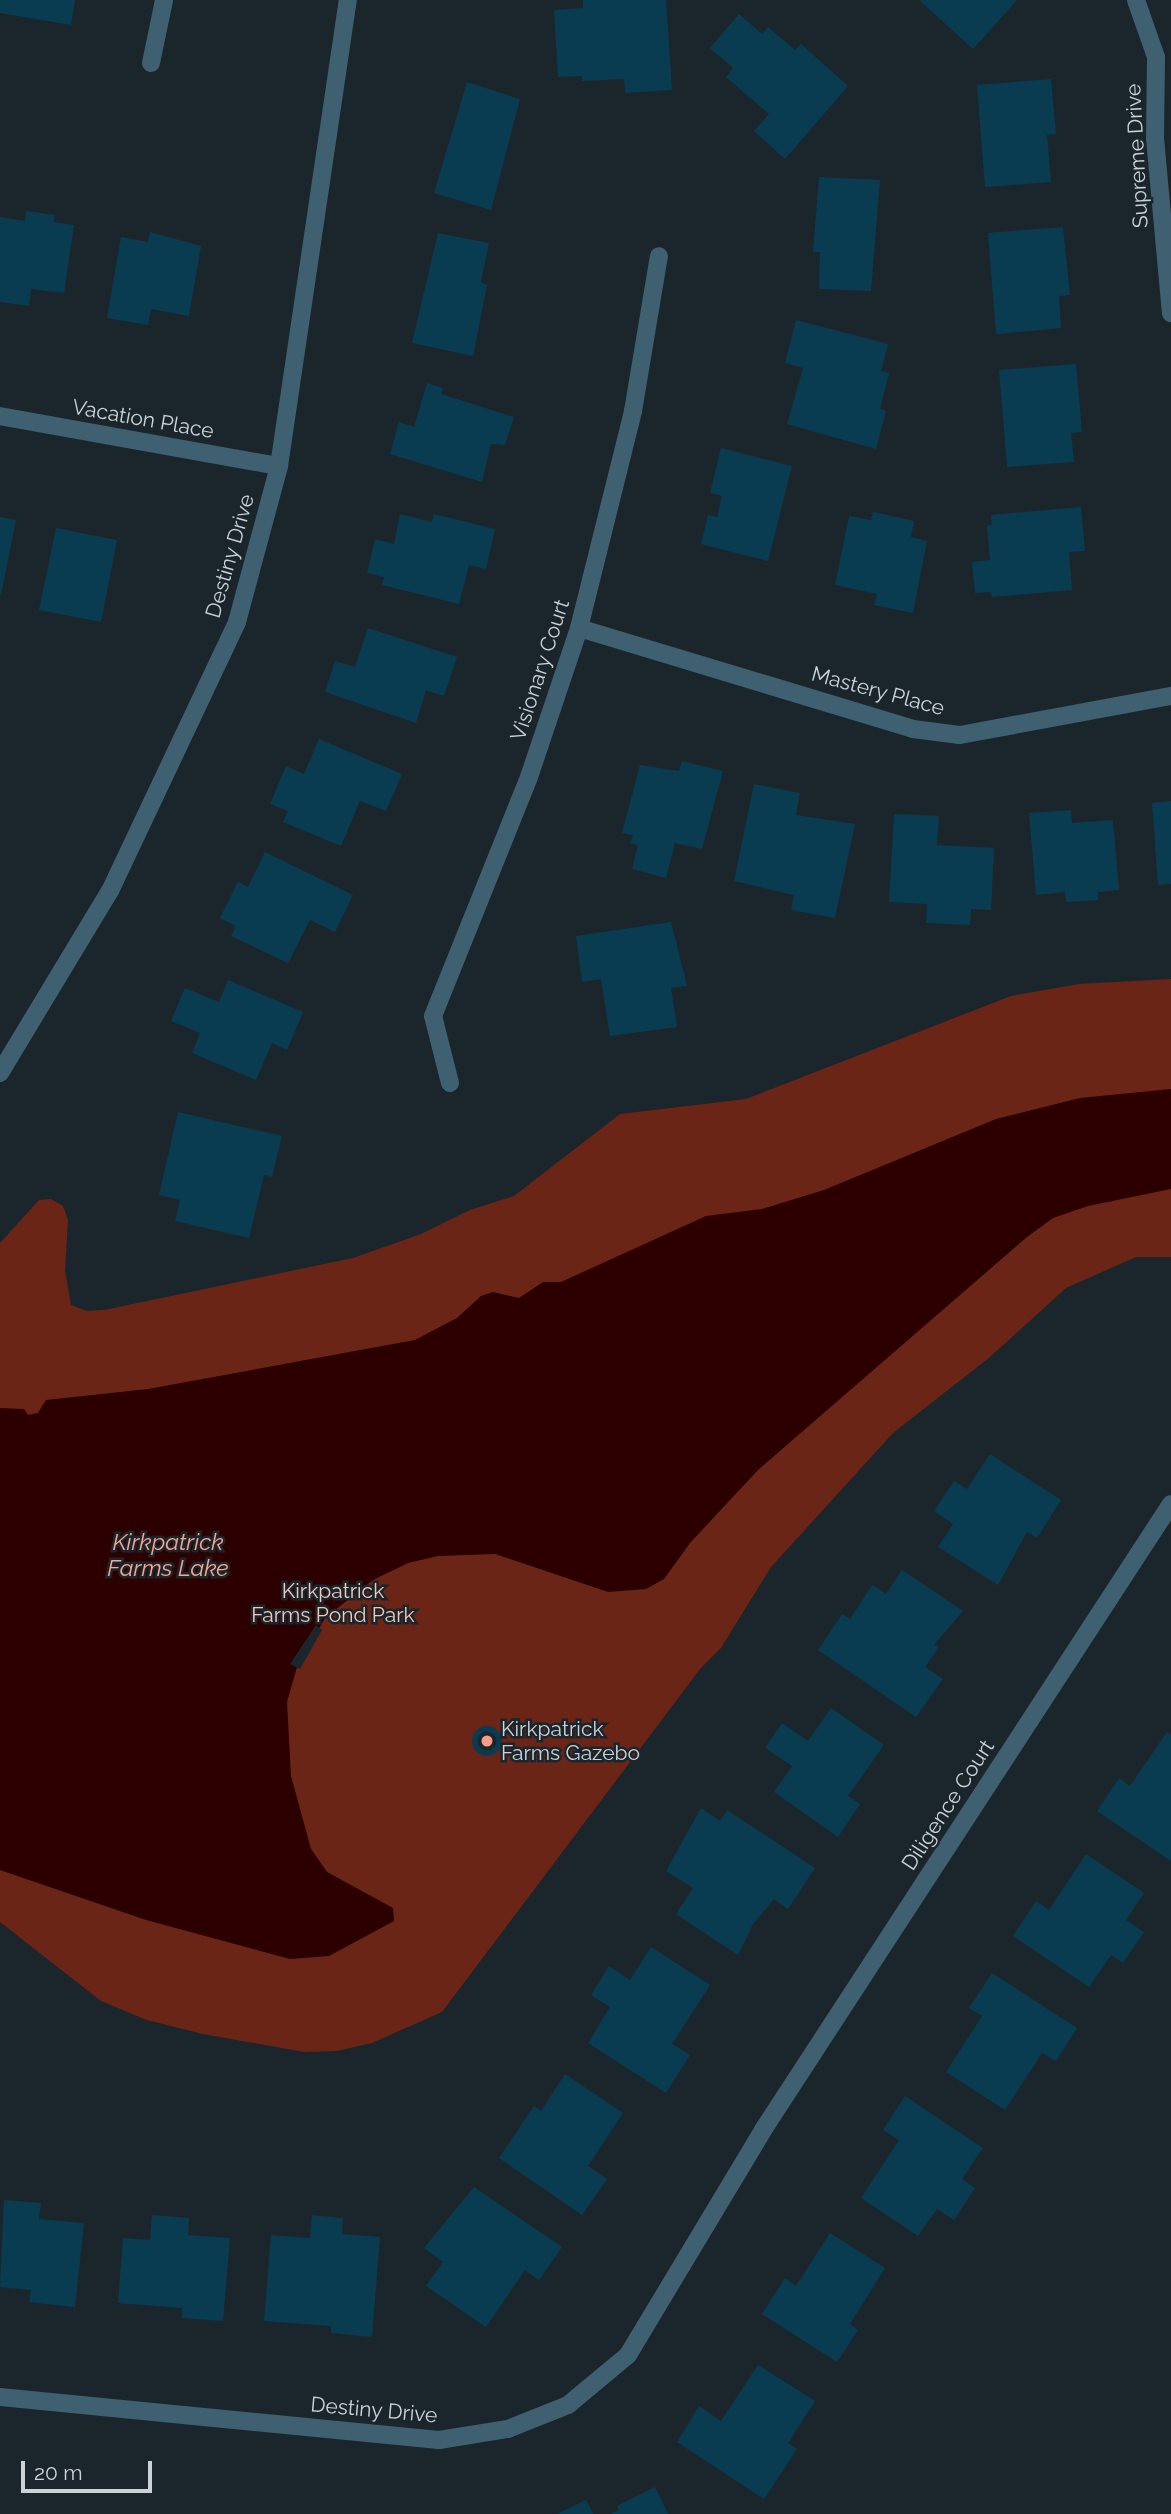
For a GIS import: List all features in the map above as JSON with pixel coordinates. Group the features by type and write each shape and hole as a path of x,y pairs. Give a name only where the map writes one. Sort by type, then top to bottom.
{"street":[{"path":"151,63 163,0"},
{"name":"Destiny Drive","path":"0,1073 110,891 237,622 279,466 348,0"},
{"name":"Supreme Drive","path":"1136,0 1156,57 1163,137 1171,313"},
{"name":"Visionary Court","path":"450,1083 433,1016 529,777 579,628 633,411 659,256"},
{"name":"Vacation Place","path":"0,416 279,466"},
{"name":"Mastery Place","path":"579,628 913,729 960,735 1171,696"},
{"name":"Diligence Court","path":"763,2130 1171,1504"},
{"name":"Destiny Drive","path":"0,2397 439,2440 508,2429 568,2405 628,2355 763,2130"}],"green space":[{"name":"Kirkpatrick Farms Pond Park","path":"1171,979 1171,1257 1136,1257 1066,1288 990,1357 893,1433 771,1567 721,1648 700,1669 442,2012 372,2043 337,2051 304,2052 203,2034 147,2020 101,2001 0,1922 0,1243 39,1200 51,1199 63,1206 68,1220 65,1271 71,1305 87,1311 104,1310 353,1258 421,1234 470,1210 514,1196 620,1114 746,1099 1011,996 1079,984"}],"water":[{"name":"Kirkpatrick Farms Lake","path":"1171,1089 1171,1189 1088,1206 1053,1218 1027,1237 758,1470 690,1543 664,1579 646,1589 608,1592 495,1554 438,1556 408,1563 373,1580 325,1618 297,1667 287,1702 291,1776 311,1849 327,1872 393,1908 394,1921 329,1956 290,1959 146,1920 0,1870 0,1408 24,1409 28,1415 38,1413 46,1400 148,1389 415,1340 457,1318 481,1296 493,1292 519,1298 543,1282 561,1282 706,1216 762,1209 824,1190 996,1119 1080,1098"}],"pier":[{"path":"316,1625 322,1630 300,1669 290,1664"}],"building":[{"path":"0,0 75,0 71,25 0,13"},
{"path":"583,0 666,0 672,90 625,93 624,79 582,81 582,76 558,77 554,10 583,8"},
{"path":"919,0 1017,0 973,49"},
{"path":"739,14 762,34 768,27 795,50 801,44 848,86 785,159 754,131 769,114 726,77 733,68 710,48"},
{"path":"1051,79 1056,134 1047,135 1051,182 985,187 977,85"},
{"path":"467,82 520,99 491,210 434,193"},
{"path":"819,177 880,180 871,291 819,289 820,252 813,252"},
{"path":"26,211 55,215 54,222 74,225 64,293 31,289 29,306 0,302 0,217 25,221"},
{"path":"1063,227 1070,295 1059,296 1061,328 996,334 988,233"},
{"path":"150,232 201,246 189,316 151,309 148,325 107,318 121,237 148,242"},
{"path":"438,233 489,243 481,282 487,285 473,356 412,343"},
{"path":"796,320 888,344 881,371 889,373 880,409 886,411 876,449 787,424 803,368 785,363"},
{"path":"1076,364 1082,432 1071,433 1074,462 1007,467 999,370"},
{"path":"427,383 443,388 441,394 514,417 505,445 491,444 482,482 390,454 399,422 414,427"},
{"path":"721,448 792,466 768,561 701,544 708,515 717,517 722,496 710,493"},
{"path":"1081,507 1085,551 1069,552 1072,590 992,597 991,592 975,593 972,562 990,560 987,526 992,525 991,515"},
{"path":"873,512 914,521 911,537 927,541 913,613 874,605 877,594 835,585 849,516 871,520"},
{"path":"400,514 432,522 434,514 495,529 486,569 469,565 459,604 382,585 384,577 367,573 375,539 394,544"},
{"path":"0,517 16,520 1,595 0,595"},
{"path":"56,528 117,540 101,622 39,610"},
{"path":"368,628 457,657 444,696 426,690 416,723 325,692 335,661 355,667"},
{"path":"319,739 402,774 386,811 360,801 341,846 283,822 288,811 270,804 286,766 304,774"},
{"path":"682,761 723,771 702,849 675,843 666,878 632,869 638,845 630,843 633,835 622,833 640,765 679,771"},
{"path":"754,784 800,793 796,815 855,824 835,918 791,910 794,895 734,881"},
{"path":"1171,801 1171,884 1158,885 1152,803"},
{"path":"1071,810 1072,823 1113,820 1119,890 1098,892 1098,900 1066,902 1065,892 1036,895 1029,813"},
{"path":"894,814 939,816 937,845 994,848 991,910 971,909 970,925 926,923 927,904 889,902"},
{"path":"265,852 353,895 335,932 310,920 288,963 231,936 236,926 220,918 238,882 248,887"},
{"path":"671,922 687,986 671,988 677,1027 610,1036 601,979 582,982 576,936"},
{"path":"228,980 303,1012 287,1050 272,1043 256,1080 192,1053 200,1033 171,1021 185,988 219,1002"},
{"path":"178,1112 282,1136 272,1177 264,1175 249,1238 175,1221 180,1200 159,1195"},
{"path":"990,1454 1061,1500 1037,1538 1027,1532 998,1585 938,1547 953,1524 934,1511 954,1481 967,1489"},
{"path":"902,1570 963,1611 934,1645 939,1647 925,1667 943,1679 916,1717 818,1650 842,1614 850,1619 872,1585 886,1594"},
{"path":"831,1708 884,1745 848,1796 860,1804 838,1837 774,1792 792,1766 765,1748 782,1723 808,1741"},
{"name":"Kirkpatrick Farms Gazebo","path":"487,1726 493,1727 501,1735 501,1747 493,1755 487,1756 481,1755 473,1747 472,1741 473,1735 481,1727"},
{"path":"1167,1732 1171,1735 1171,1861 1097,1811 1119,1778 1130,1786"},
{"path":"701,1808 720,1821 727,1810 815,1868 788,1909 774,1899 753,1924 738,1955 676,1914 693,1888 666,1871"},
{"path":"1086,1854 1144,1893 1126,1920 1144,1932 1123,1963 1111,1955 1089,1987 1013,1936 1036,1901 1049,1910"},
{"path":"651,1947 710,1985 672,2044 690,2055 666,2093 588,2043 610,2007 591,1995 609,1966 630,1980"},
{"path":"992,1973 1077,2028 1056,2061 1042,2053 1005,2110 946,2072 982,2016 969,2008"},
{"path":"565,2074 623,2113 588,2166 607,2179 582,2215 499,2158 534,2106 541,2111"},
{"path":"905,2096 983,2148 962,2179 975,2188 954,2220 937,2209 918,2236 861,2198 899,2140 883,2130"},
{"path":"474,2187 562,2247 539,2280 525,2270 486,2327 426,2286 443,2262 424,2248"},
{"path":"4,2200 41,2203 39,2219 84,2223 75,2307 29,2302 31,2290 0,2287"},
{"path":"152,2215 189,2218 188,2235 230,2238 223,2321 182,2318 182,2308 118,2303 123,2238 150,2240"},
{"path":"312,2215 343,2218 342,2234 380,2237 372,2337 331,2333 331,2326 264,2321 271,2235 310,2238"},
{"path":"830,2233 885,2268 850,2324 858,2330 837,2362 762,2314 785,2278 796,2286"},
{"path":"758,2365 815,2401 788,2443 797,2449 764,2499 677,2442 699,2406 721,2421"},
{"path":"655,2487 668,2514 610,2514 619,2510 617,2506"},
{"path":"586,2500 593,2514 557,2514"}],"place":[{"name":"Kirkpatrick Farms Gazebo","path":"487,1741"}]}
